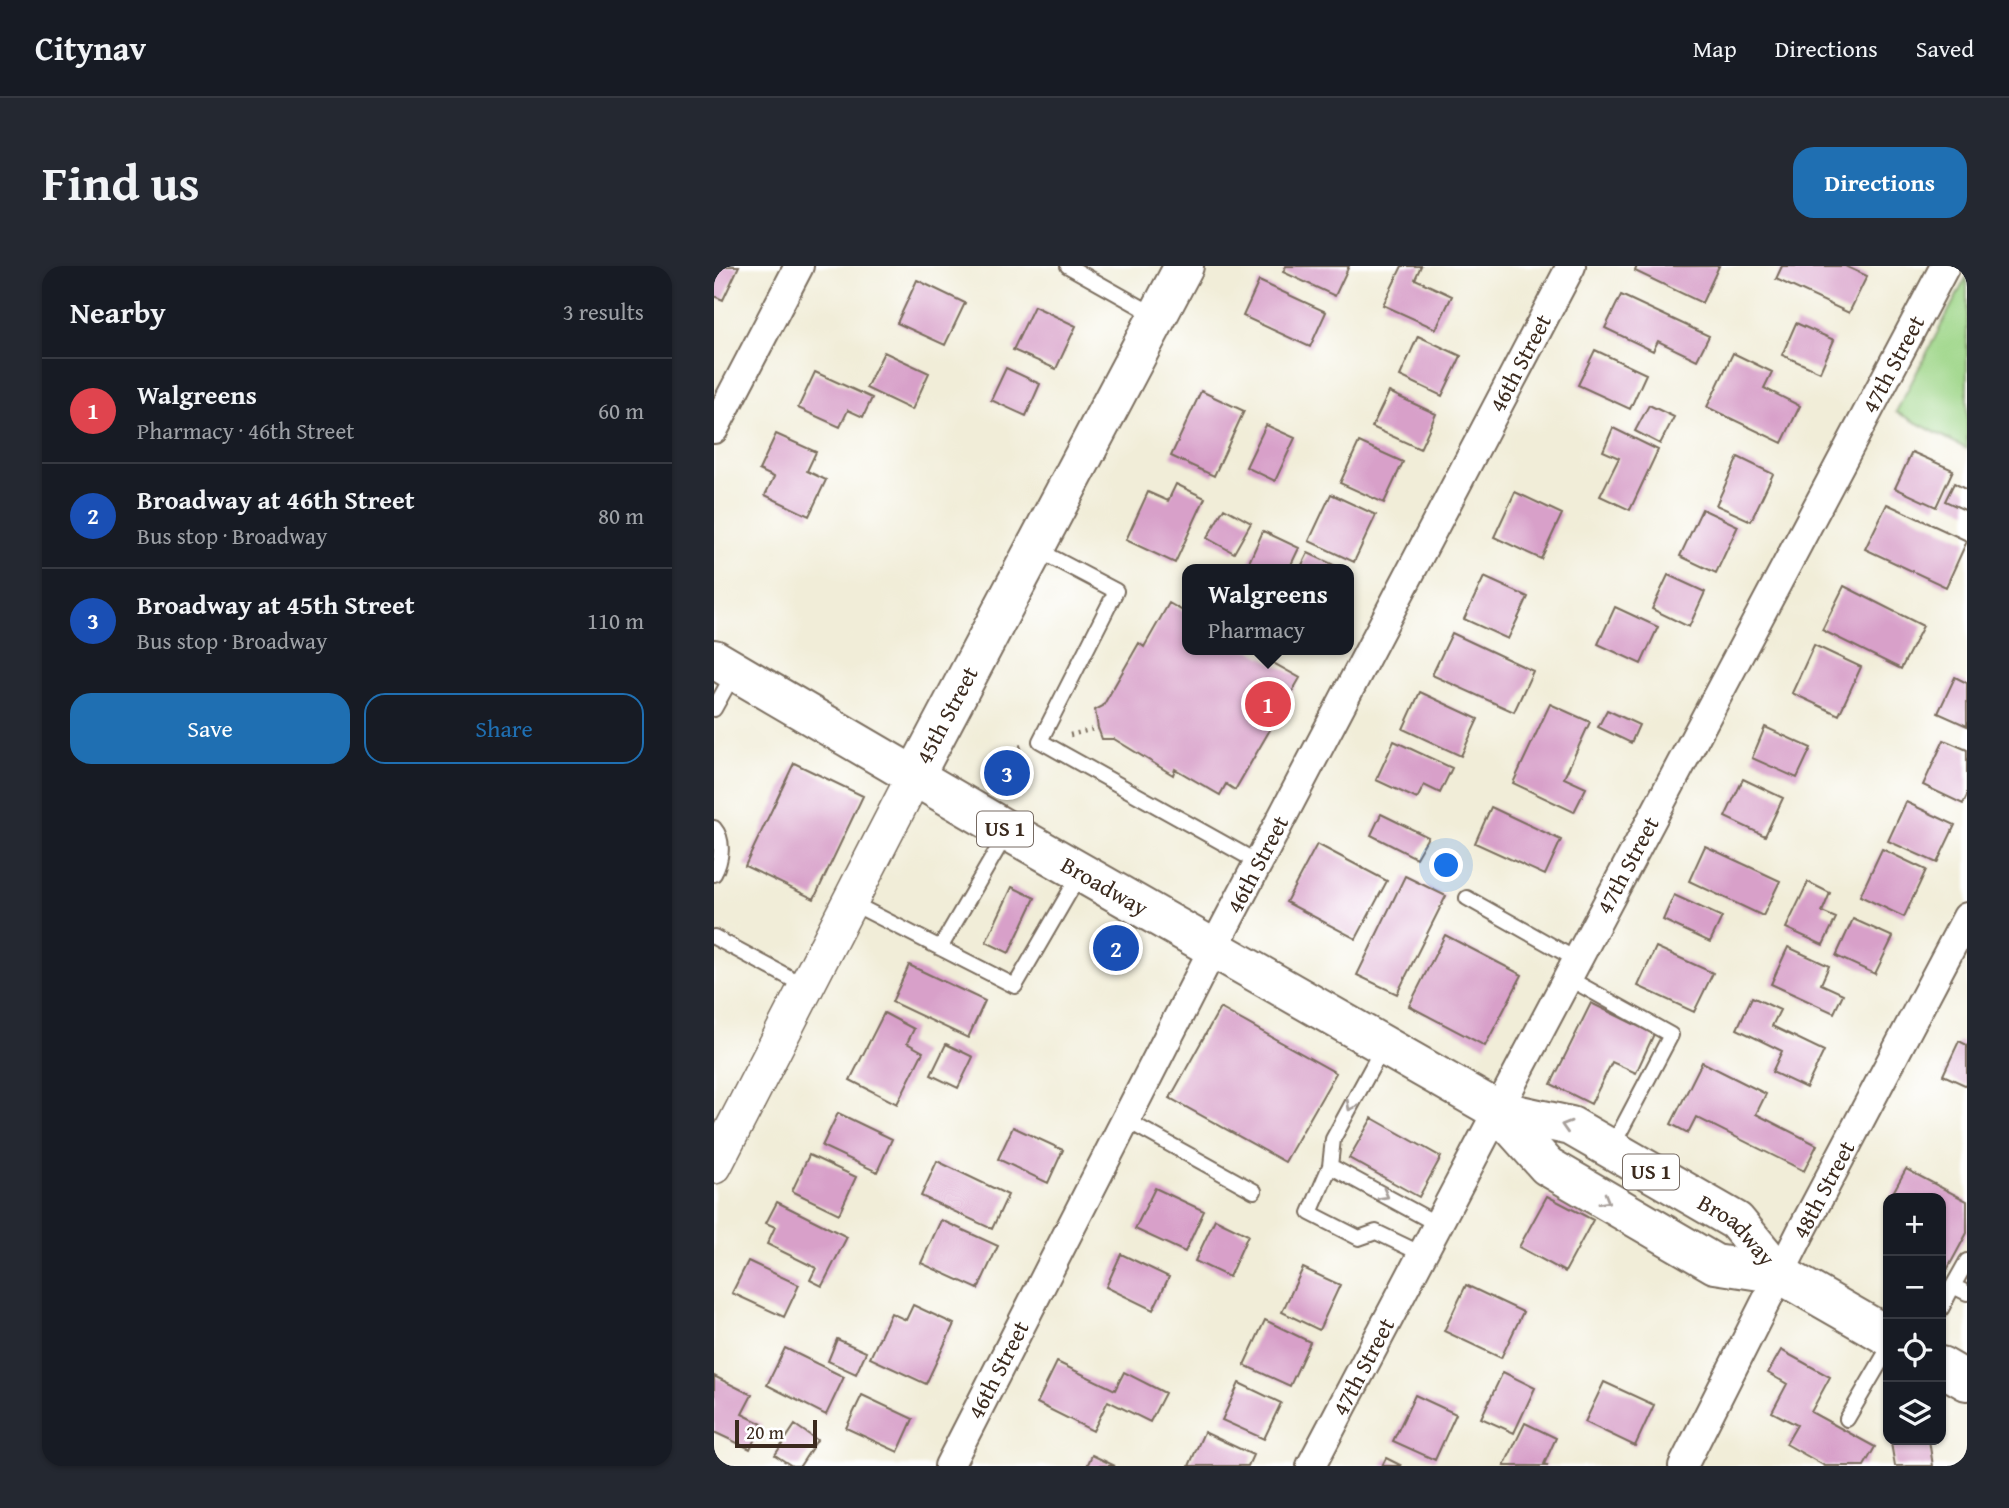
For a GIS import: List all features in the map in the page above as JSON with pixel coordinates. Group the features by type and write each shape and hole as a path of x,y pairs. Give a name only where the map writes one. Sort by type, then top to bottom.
{"main road":[{"name":"45th Street","path":"915,777 1184,266"},
{"name":"Broadway","path":"724,665 1497,1111 1547,1166 1715,1264 1780,1274"},
{"name":"Broadway","path":"1497,1111 1571,1126 1611,1149 1736,1222 1780,1274 1883,1333"},
{"path":"1946,1369 1967,1381"}],"street":[{"path":"714,429 799,266"},
{"name":"46th Street","path":"949,1466 1213,949 1571,266"},
{"name":"47th Street","path":"1311,1466 1945,266"},
{"name":"45th Street","path":"714,1166 915,777"},
{"name":"48th Street","path":"1683,1466 1967,917"}],"lane":[{"path":"1068,266 1158,316"},
{"path":"1035,549 1116,591 1040,741 1259,863"},
{"path":"714,709 724,665"},
{"path":"714,828 718,834 721,861 714,874"},
{"path":"940,947 1008,831"},
{"path":"850,902 1015,986 1081,873"},
{"path":"1467,898 1671,1035 1611,1149"},
{"path":"714,937 807,987"},
{"path":"1384,1046 1333,1139 1330,1166 1310,1213 1359,1238 1376,1233 1422,1254"},
{"path":"1126,1120 1254,1191"},
{"path":"1330,1166 1437,1224"},
{"path":"1946,1299 1967,1261"},
{"path":"1953,1286 1967,1293"},
{"path":"1847,1419 1883,1358"}],"path":[{"path":"1070,736 1098,728"},
{"path":"993,756 1023,746"}],"green space":[{"path":"1967,276 1967,449 1896,412"}],"building":[{"path":"714,266 739,266 723,300 714,296"},
{"path":"1286,266 1349,266 1335,296 1283,272"},
{"path":"1402,266 1421,266 1415,279 1452,296 1436,329 1383,305"},
{"path":"1637,266 1719,266 1702,303 1635,271"},
{"path":"1782,266 1845,266 1867,276 1849,313 1776,279"},
{"path":"917,280 965,303 945,345 897,323"},
{"path":"1259,281 1326,312 1310,347 1243,316"},
{"path":"1621,295 1709,336 1697,360 1658,341 1653,351 1605,328"},
{"path":"1034,306 1076,326 1056,369 1013,350"},
{"path":"1796,323 1834,340 1820,372 1782,355"},
{"path":"1418,336 1461,356 1442,396 1400,376"},
{"path":"1595,350 1646,374 1630,409 1578,385"},
{"path":"884,352 929,373 912,410 866,388"},
{"path":"1733,353 1772,372 1764,388 1800,406 1782,443 1707,407"},
{"path":"1006,368 1040,384 1026,416 991,400"},
{"path":"815,372 872,398 863,417 848,410 840,427 798,408"},
{"path":"1201,391 1244,411 1214,476 1171,456"},
{"path":"1389,392 1436,414 1420,449 1372,427"},
{"path":"1649,405 1674,417 1660,444 1635,431"},
{"path":"1266,425 1295,438 1275,481 1246,467"},
{"path":"1613,428 1658,450 1630,510 1600,496 1619,458 1603,451"},
{"path":"776,434 816,452 807,471 826,480 809,516 765,495 774,477 759,470"},
{"path":"1359,442 1403,462 1384,503 1340,483"},
{"path":"1912,452 1953,470 1936,507 1895,488"},
{"path":"1738,457 1773,474 1751,521 1716,505"},
{"path":"1954,483 1967,490 1967,511 1945,501"},
{"path":"1176,484 1205,498 1175,563 1126,540 1148,492 1168,501"},
{"path":"1515,492 1562,514 1541,559 1494,537"},
{"path":"1331,494 1376,515 1354,562 1309,541"},
{"path":"1887,504 1967,541 1946,587 1865,549"},
{"path":"1224,508 1251,523 1234,553 1207,538"},
{"path":"1702,509 1738,526 1716,573 1680,556"},
{"path":"1263,531 1299,548 1291,564 1248,564"},
{"path":"1308,553 1331,564 1302,564"},
{"path":"1668,575 1705,592 1689,627 1652,609"},
{"path":"1484,577 1528,597 1508,639 1464,619"},
{"path":"1844,586 1923,626 1901,669 1822,630"},
{"path":"1169,603 1182,611 1182,655 1259,655 1300,678 1235,790 1226,784 1220,795 1175,769 1173,775 1114,739 1102,739 1095,710 1103,706 1139,643 1144,647"},
{"path":"1615,607 1658,627 1641,664 1598,644"},
{"path":"1452,633 1533,671 1514,712 1432,675"},
{"path":"1814,645 1861,667 1839,715 1792,693"},
{"path":"1955,677 1967,683 1967,726 1938,713"},
{"path":"1420,692 1478,719 1461,756 1403,729"},
{"path":"1550,704 1590,722 1564,778 1586,788 1574,812 1513,783"},
{"path":"1607,710 1639,725 1631,743 1598,727"},
{"path":"1765,727 1811,748 1797,778 1752,758"},
{"path":"1944,740 1967,750 1967,796 1963,804 1923,785"},
{"path":"1394,741 1452,768 1440,793 1424,785 1417,799 1376,780"},
{"path":"794,763 863,796 814,899 745,866"},
{"path":"1743,779 1783,798 1765,836 1725,817"},
{"path":"1906,802 1955,825 1937,863 1888,841"},
{"path":"1491,807 1561,840 1545,875 1475,843"},
{"path":"1381,814 1428,837 1416,858 1371,835"},
{"path":"1317,844 1387,881 1356,939 1286,902"},
{"path":"1705,846 1780,881 1763,916 1689,881"},
{"path":"1882,849 1926,870 1904,917 1860,896"},
{"path":"1405,876 1446,896 1397,994 1357,975"},
{"path":"1808,882 1830,893 1822,912 1836,918 1823,945 1786,928"},
{"path":"1012,887 1035,898 1009,953 986,942"},
{"path":"1674,895 1722,917 1710,942 1663,920"},
{"path":"1853,919 1893,937 1875,974 1836,956"},
{"path":"1445,935 1522,975 1485,1046 1409,1006"},
{"path":"1656,947 1713,973 1694,1012 1638,986"},
{"path":"1788,947 1829,966 1821,984 1843,994 1834,1013 1771,984"},
{"path":"909,965 985,1001 968,1038 892,1002"},
{"path":"1752,997 1780,1010 1772,1026 1824,1051 1806,1088 1772,1072 1782,1051 1737,1029"},
{"path":"1591,1003 1654,1034 1636,1073 1612,1062 1591,1104 1551,1084"},
{"path":"1220,1008 1336,1073 1285,1162 1170,1098"},
{"path":"884,1013 914,1029 907,1043 923,1052 897,1104 850,1080"},
{"path":"1959,1041 1967,1045 1967,1086 1943,1075"},
{"path":"946,1044 973,1057 958,1088 931,1075"},
{"path":"1702,1062 1766,1094 1756,1114 1817,1145 1804,1171 1696,1117 1688,1133 1671,1124"},
{"path":"838,1113 892,1139 877,1172 822,1146"},
{"path":"1372,1118 1441,1157 1419,1197 1349,1158"},
{"path":"1013,1127 1063,1150 1048,1183 998,1159"},
{"path":"809,1155 856,1177 839,1214 792,1191"},
{"path":"937,1161 1008,1195 992,1229 921,1196"},
{"path":"1906,1169 1967,1201 1967,1233 1946,1272 1946,1193 1893,1193"},
{"path":"1155,1188 1204,1211 1185,1252 1135,1229"},
{"path":"1547,1196 1593,1220 1565,1272 1519,1247"},
{"path":"777,1202 847,1237 822,1286 810,1280 816,1268 767,1244 775,1227 766,1223"},
{"path":"1215,1219 1248,1235 1229,1277 1195,1261"},
{"path":"941,1220 998,1246 978,1289 921,1263"},
{"path":"1121,1254 1169,1277 1153,1310 1106,1287"},
{"path":"748,1261 799,1285 784,1317 732,1293"},
{"path":"1303,1268 1340,1285 1319,1330 1282,1312"},
{"path":"1466,1285 1523,1312 1501,1358 1444,1331"},
{"path":"913,1305 954,1324 926,1384 870,1358 891,1313 906,1320"},
{"path":"1265,1320 1310,1342 1290,1386 1244,1365"},
{"path":"837,1339 866,1352 856,1374 828,1361"},
{"path":"785,1348 844,1377 826,1415 767,1385"},
{"path":"1781,1350 1830,1377 1811,1412 1875,1447 1864,1466 1825,1466 1786,1444 1797,1425 1772,1412 1787,1384 1768,1373"},
{"path":"1057,1362 1115,1390 1124,1372 1165,1393 1150,1422 1108,1401 1093,1431 1037,1403"},
{"path":"1503,1372 1535,1388 1514,1433 1481,1418"},
{"path":"714,1376 752,1395 742,1414 762,1424 750,1449 714,1432"},
{"path":"1604,1382 1654,1405 1635,1446 1585,1422"},
{"path":"1239,1383 1281,1403 1264,1439 1222,1420"},
{"path":"862,1395 913,1419 898,1452 846,1428"},
{"path":"1415,1395 1456,1414 1435,1460 1393,1441"},
{"path":"1525,1423 1556,1438 1544,1464 1548,1466 1504,1466"},
{"path":"795,1425 817,1440 800,1466 792,1466 775,1455"},
{"path":"1204,1432 1253,1455 1248,1466 1189,1466"},
{"path":"1891,1445 1930,1445 1933,1466 1895,1466"},
{"path":"1092,1455 1115,1466 1087,1466"},
{"path":"1386,1458 1402,1466 1382,1466"}],"place":[{"name":"Walgreens","path":"1268,704"},
{"name":"Broadway at 45th Street","path":"1007,773"},
{"name":"Broadway at 46th Street","path":"1116,948"}]}
